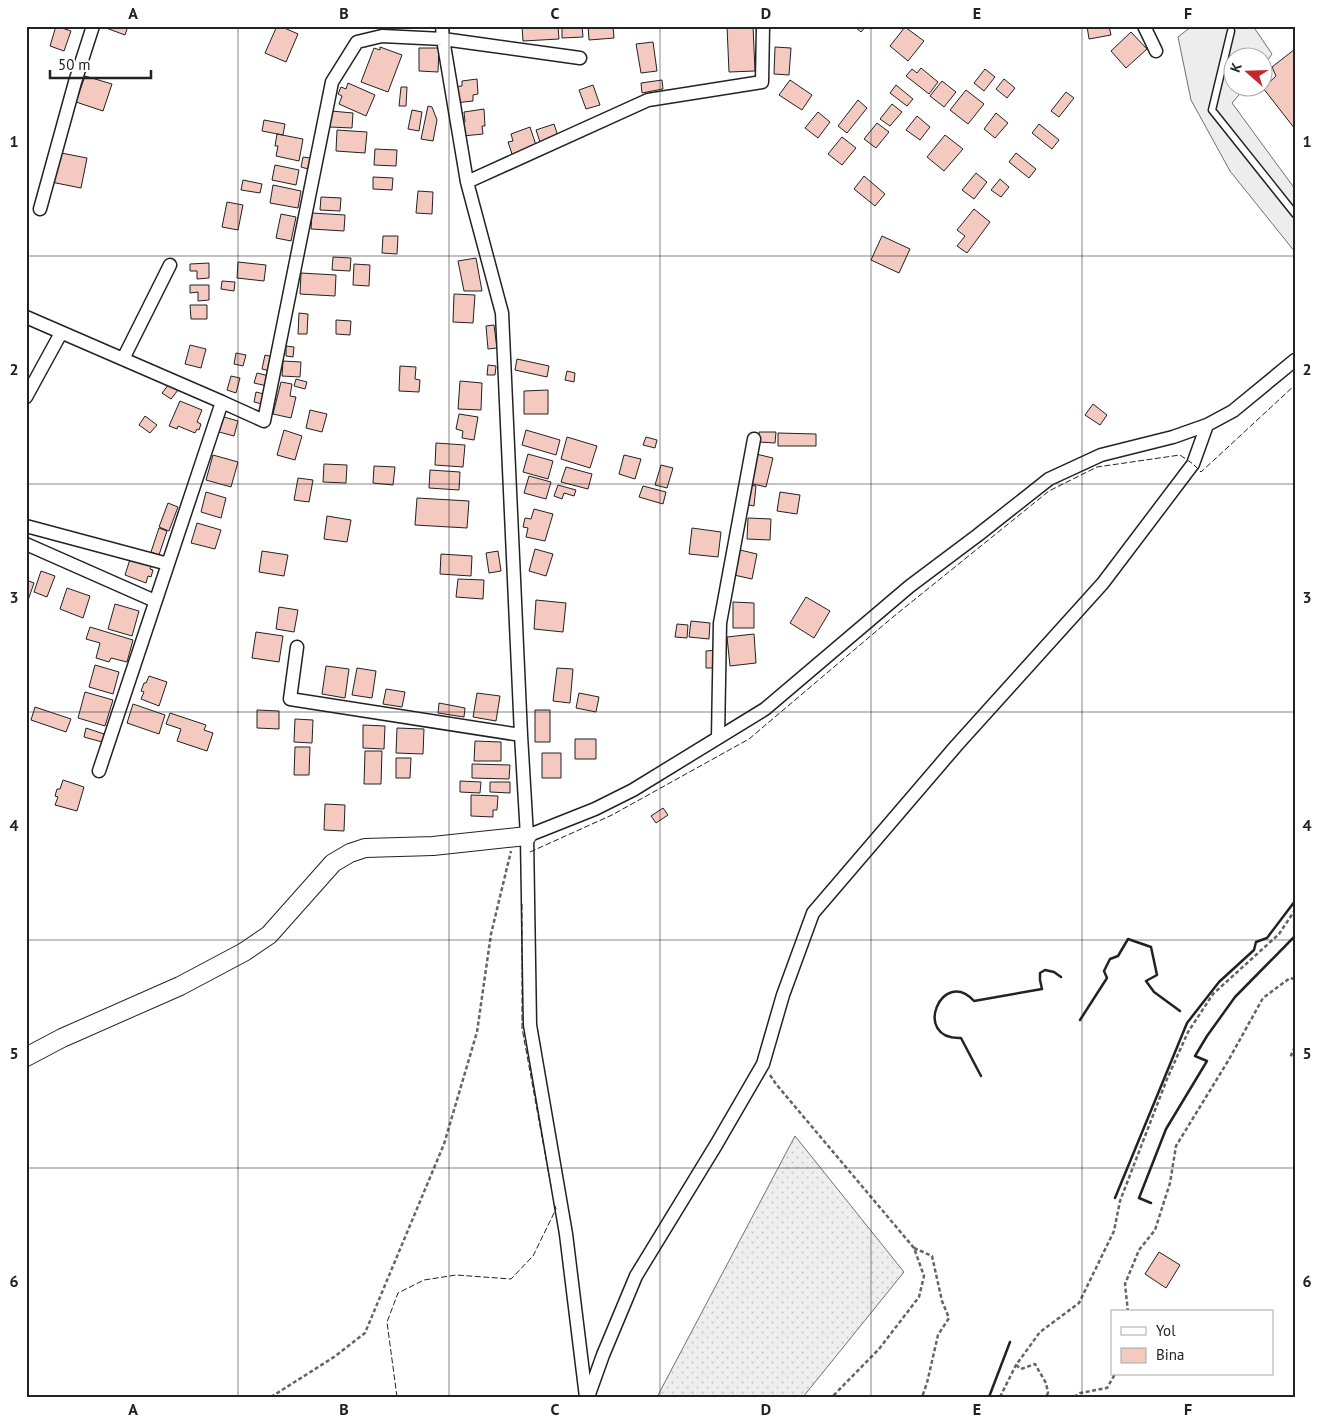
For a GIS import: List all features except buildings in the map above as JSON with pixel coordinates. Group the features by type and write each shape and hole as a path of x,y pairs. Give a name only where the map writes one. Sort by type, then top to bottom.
{"street":[{"path":"40,209 93,26"},
{"path":"442,26 466,182 502,313 520,735 527,836 530,1025 566,1234 587,1397"},
{"path":"466,182 648,100 762,82 763,26"},
{"path":"1144,26 1156,51"},
{"path":"26,317 264,421 332,82 357,42 382,36 443,40 580,58"},
{"path":"123,359 170,265"},
{"path":"26,397 61,333"},
{"path":"26,1058 62,1038 180,986 244,952 269,934 333,864 350,853 365,848 433,846 527,836 595,809 633,790 765,709 910,586 1049,479 1101,455 1172,437 1207,425 1233,411 1295,360"},
{"path":"99,771 222,402"},
{"path":"587,1397 636,1276 763,1064 783,995 813,913 956,746 1103,582 1193,464 1207,425"},
{"path":"718,738 720,623 754,439"},
{"path":"26,526 168,564"},
{"path":"26,544 156,601"},
{"path":"297,648 290,699 520,735"}],"lane":[{"path":"1231,31 1212,110 1295,214"}],"path":[{"path":"272,1397 334,1357 365,1332 444,1144 477,1032 491,934 512,846 527,836"},
{"path":"1000,1397 1016,1365 1040,1332 1078,1303 1114,1231 1120,1201 1167,1080 1188,1032 1213,994 1279,934 1295,910"},
{"path":"1128,1310 1125,1284 1139,1250 1155,1230 1170,1183 1176,1146 1228,1061 1263,998 1290,978 1295,978"},
{"path":"1295,1047 1291,1055 1295,1058"},
{"path":"763,1064 776,1084 914,1248 924,1276 919,1297 879,1349 832,1397"},
{"path":"914,1248 932,1256 942,1302 949,1318 938,1335 922,1397"},
{"path":"1016,1365 1022,1369 1035,1364 1046,1384 1048,1393 1046,1397"},
{"path":"1074,1397 1080,1392 1107,1388 1114,1376"}],"shaded area":[{"path":"1192,26 1253,26 1268,48 1224,48 1224,98 1236,98 1232,103 1295,189 1295,252 1230,171 1191,100 1178,37"},
{"path":"795,1136 904,1272 803,1397 657,1397"}],"fence":[{"path":"530,852 612,815 749,739 893,617 1049,491 1097,467 1180,455 1201,472 1295,385"},
{"path":"522,904 522,1028 551,1186"},
{"path":"397,1397 387,1322 398,1293 424,1280 456,1275 511,1279 533,1256 556,1209 555,1206"}],"wall":[{"path":"1115,1198 1187,1023 1219,982 1254,950 1256,942 1267,938 1295,901"},
{"path":"1151,1203 1139,1198 1166,1129 1207,1061 1195,1056 1235,997 1295,936"},
{"path":"1080,1020 1107,978 1104,971 1110,959 1118,956 1128,939 1151,947 1157,975 1146,981 1154,992 1180,1011"},
{"path":"981,1076 961,1038 946,1036 937,1028 935,1018 937,1007 943,998 951,992 962,993 974,1001 1042,989 1040,973 1045,970 1054,972 1061,977"},
{"path":"989,1397 1010,1342"}]}
